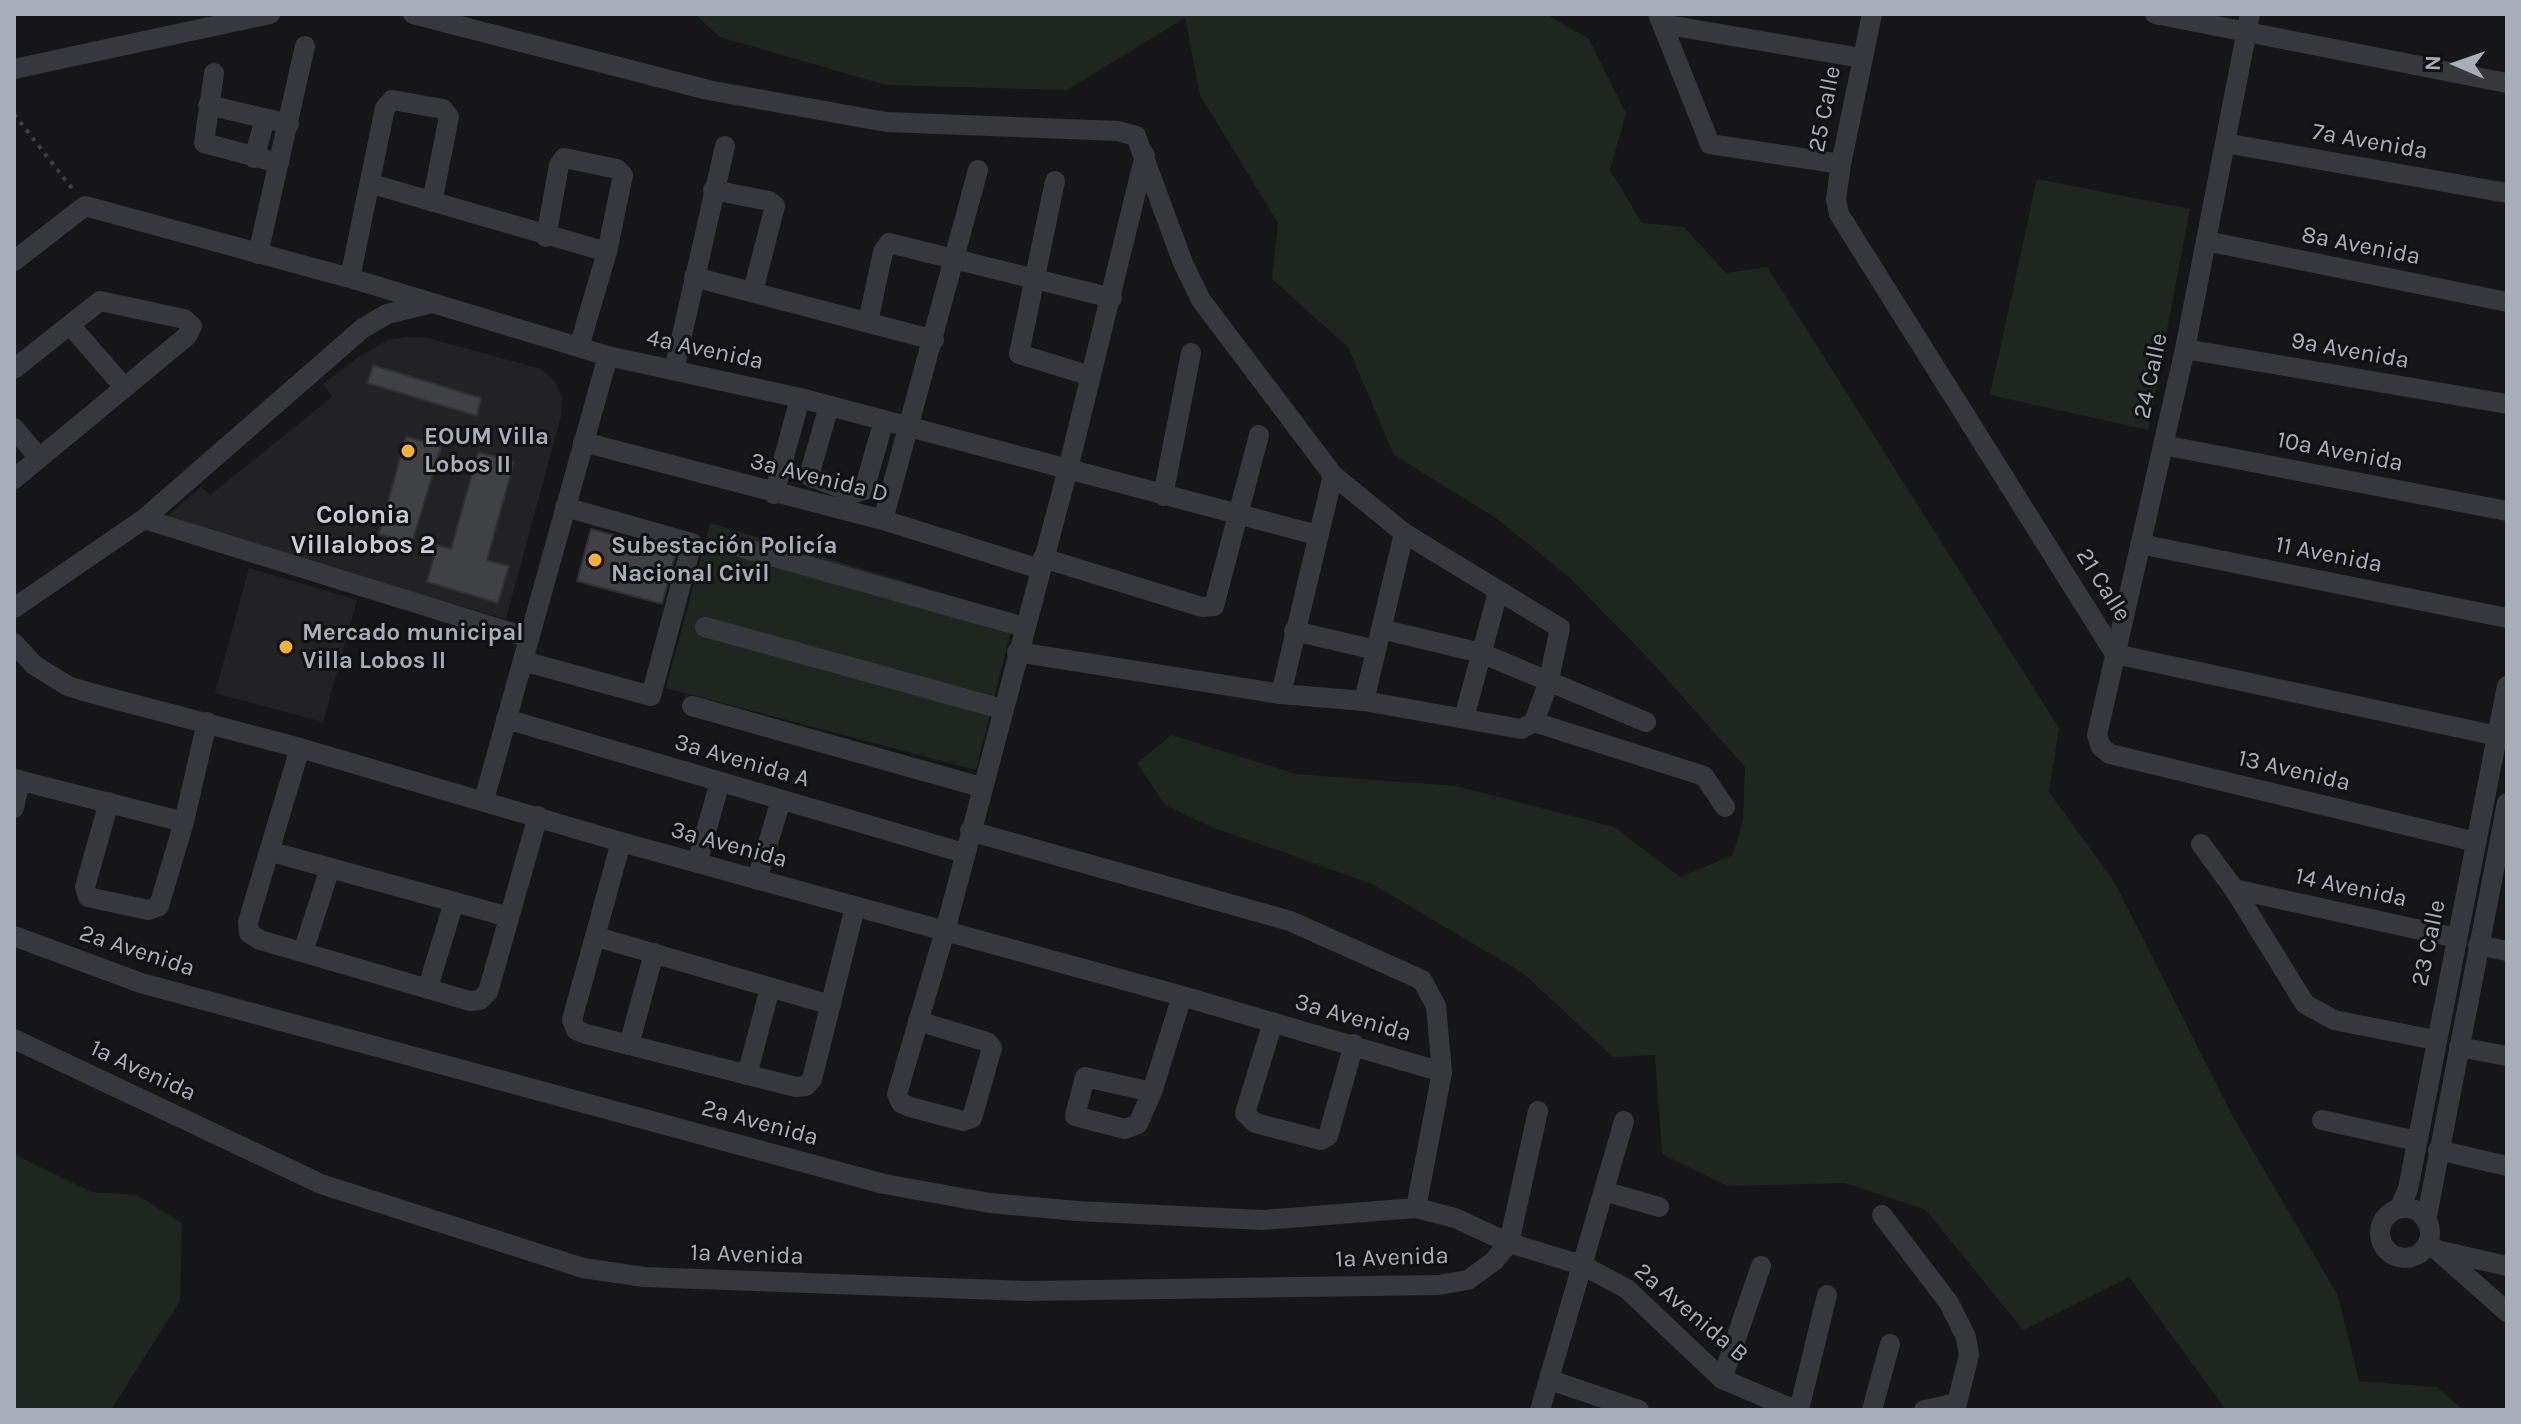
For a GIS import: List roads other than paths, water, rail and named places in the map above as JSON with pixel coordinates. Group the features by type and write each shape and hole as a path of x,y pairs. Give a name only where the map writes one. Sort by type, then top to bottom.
{"street":[{"path":"14,69 270,14"},
{"path":"413,14 708,90 886,122 1118,131 1136,136 1146,153 1183,263 1201,300 1333,475 1404,533 1560,628 1548,684 1534,722 1521,729 1364,701 1281,694 1017,652"},
{"name":"25 Calle","path":"1839,214 1836,199 1841,164 1872,14"},
{"path":"2155,14 2248,23 2507,83"},
{"path":"1660,19 1861,58"},
{"path":"1660,19 1710,144 1841,164"},
{"name":"24 Calle","path":"2101,747 2097,735 2185,349 2248,23"},
{"path":"258,254 305,46"},
{"path":"214,73 204,143 279,163"},
{"path":"350,278 372,184 385,108 392,100 443,109 449,117 432,202"},
{"path":"208,105 289,124"},
{"path":"254,158 265,119"},
{"name":"7a Avenida","path":"2225,143 2507,193"},
{"path":"674,370 725,146"},
{"path":"918,1021 987,1042 992,1048 972,1118 963,1121 901,1103 897,1094 918,1021 945,931 1068,469 1146,153"},
{"path":"546,237 559,165 564,158 617,169 623,175 607,252 579,347"},
{"path":"883,520 978,170"},
{"path":"1055,181 1019,354 1091,376"},
{"path":"372,184 546,237 607,252"},
{"path":"713,190 769,201 775,206 753,291"},
{"name":"4a Avenida","path":"14,261 85,206 350,278 608,356 800,398 1317,535"},
{"name":"21 Calle","path":"1839,214 2115,654 2502,737"},
{"name":"8a Avenida","path":"2206,241 2507,302"},
{"path":"868,322 883,252 889,243 1112,298"},
{"path":"694,277 934,340"},
{"path":"14,369 100,301 184,319 192,326 187,336 14,479"},
{"path":"14,608 144,519 363,328 387,314 432,304"},
{"path":"70,325 124,387"},
{"name":"9a Avenida","path":"2185,349 2507,404"},
{"path":"1163,496 1191,353"},
{"path":"484,800 608,356"},
{"path":"774,494 800,398"},
{"path":"829,406 809,476 853,493 864,490 884,420"},
{"path":"14,428 39,458"},
{"path":"1238,516 1259,435"},
{"name":"3a Avenida D","path":"583,442 1202,607 1214,606 1238,516"},
{"name":"10a Avenida","path":"2163,445 2507,511"},
{"path":"1281,694 1333,475"},
{"path":"523,661 651,696 692,543 565,507"},
{"path":"144,519 529,638"},
{"path":"1364,701 1404,533"},
{"name":"11 Avenida","path":"2140,544 2507,618"},
{"path":"743,548 1024,627"},
{"path":"1464,718 1498,592"},
{"path":"705,627 1002,709"},
{"path":"1381,629 1481,653 1548,684 1646,722"},
{"path":"1294,631 1376,650"},
{"name":"3a Avenida","path":"14,643 34,665 68,686 207,722 621,842 1354,1044 1442,1072"},
{"name":"23 Calle","path":"2399,1209 2408,1189 2476,842 2502,737 2507,686"},
{"path":"692,706 981,787"},
{"name":"3a Avenida A","path":"506,719 964,853"},
{"path":"109,802 85,887 88,897 99,902 148,910 159,906 184,822 207,722"},
{"path":"1534,722 1704,776 1725,807"},
{"name":"13 Avenida","path":"2101,747 2110,754 2476,842"},
{"path":"300,748 272,852 248,922 249,933 260,940 470,1001 480,1000 488,992 538,816"},
{"path":"14,808 17,780 184,822"},
{"path":"697,863 720,782"},
{"path":"757,880 781,800"},
{"name":"23 Calle","path":"2426,1221 2478,945 2504,834 2507,803"},
{"path":"970,831 1290,921 1422,980 1436,1006 1442,1072 1416,1208"},
{"path":"621,842 572,1020 576,1030 629,1045 796,1087 806,1086 812,1079 855,907"},
{"path":"2201,844 2234,889 2305,1004 2334,1020 2435,1040"},
{"path":"272,852 509,917"},
{"path":"303,952 330,868"},
{"name":"14 Avenida","path":"2234,889 2457,938"},
{"path":"428,987 454,902"},
{"name":"2a Avenida","path":"14,936 141,983 884,1184 990,1203 1263,1220 1416,1208 1455,1218 1509,1243"},
{"path":"597,937 831,1005"},
{"path":"2478,945 2507,951"},
{"path":"629,1045 654,953"},
{"path":"747,1075 770,988"},
{"path":"1152,1092 1182,996"},
{"path":"1273,1022 1245,1113 1255,1123 1321,1140 1328,1136 1354,1044"},
{"name":"1a Avenida","path":"14,1039 321,1184 583,1268 614,1274 1026,1291 1438,1285 1468,1280 1494,1261 1509,1243"},
{"path":"2459,1047 2507,1056"},
{"path":"1509,1243 1538,1111"},
{"path":"2322,1120 2417,1141"},
{"path":"1540,1410 1624,1121"},
{"path":"2438,1150 2507,1166"},
{"path":"1604,1191 1659,1207"},
{"path":"2507,1266 2433,1246 2408,1258 2394,1256 2385,1248 2380,1237 2383,1222 2399,1209 2415,1210 2426,1221 2433,1246 2507,1312"},
{"path":"1882,1215 1949,1303 1966,1337 1969,1355 1957,1403 1924,1410"},
{"name":"2a Avenida B","path":"1509,1243 1582,1265 1627,1289 1722,1379 1797,1410"},
{"path":"1722,1379 1761,1266"},
{"path":"1797,1410 1827,1295"},
{"path":"1872,1410 1890,1344"},
{"path":"1550,1380 1639,1410"}],"place":[{"name":"EOUM Villa Lobos II","path":"408,451"},
{"name":"Subestación Policía Nacional Civil","path":"595,560"},
{"name":"Mercado municipal Villa Lobos II","path":"286,647"}],"district":[{"name":"Colonia Villalobos 2","path":"363,531"}]}
